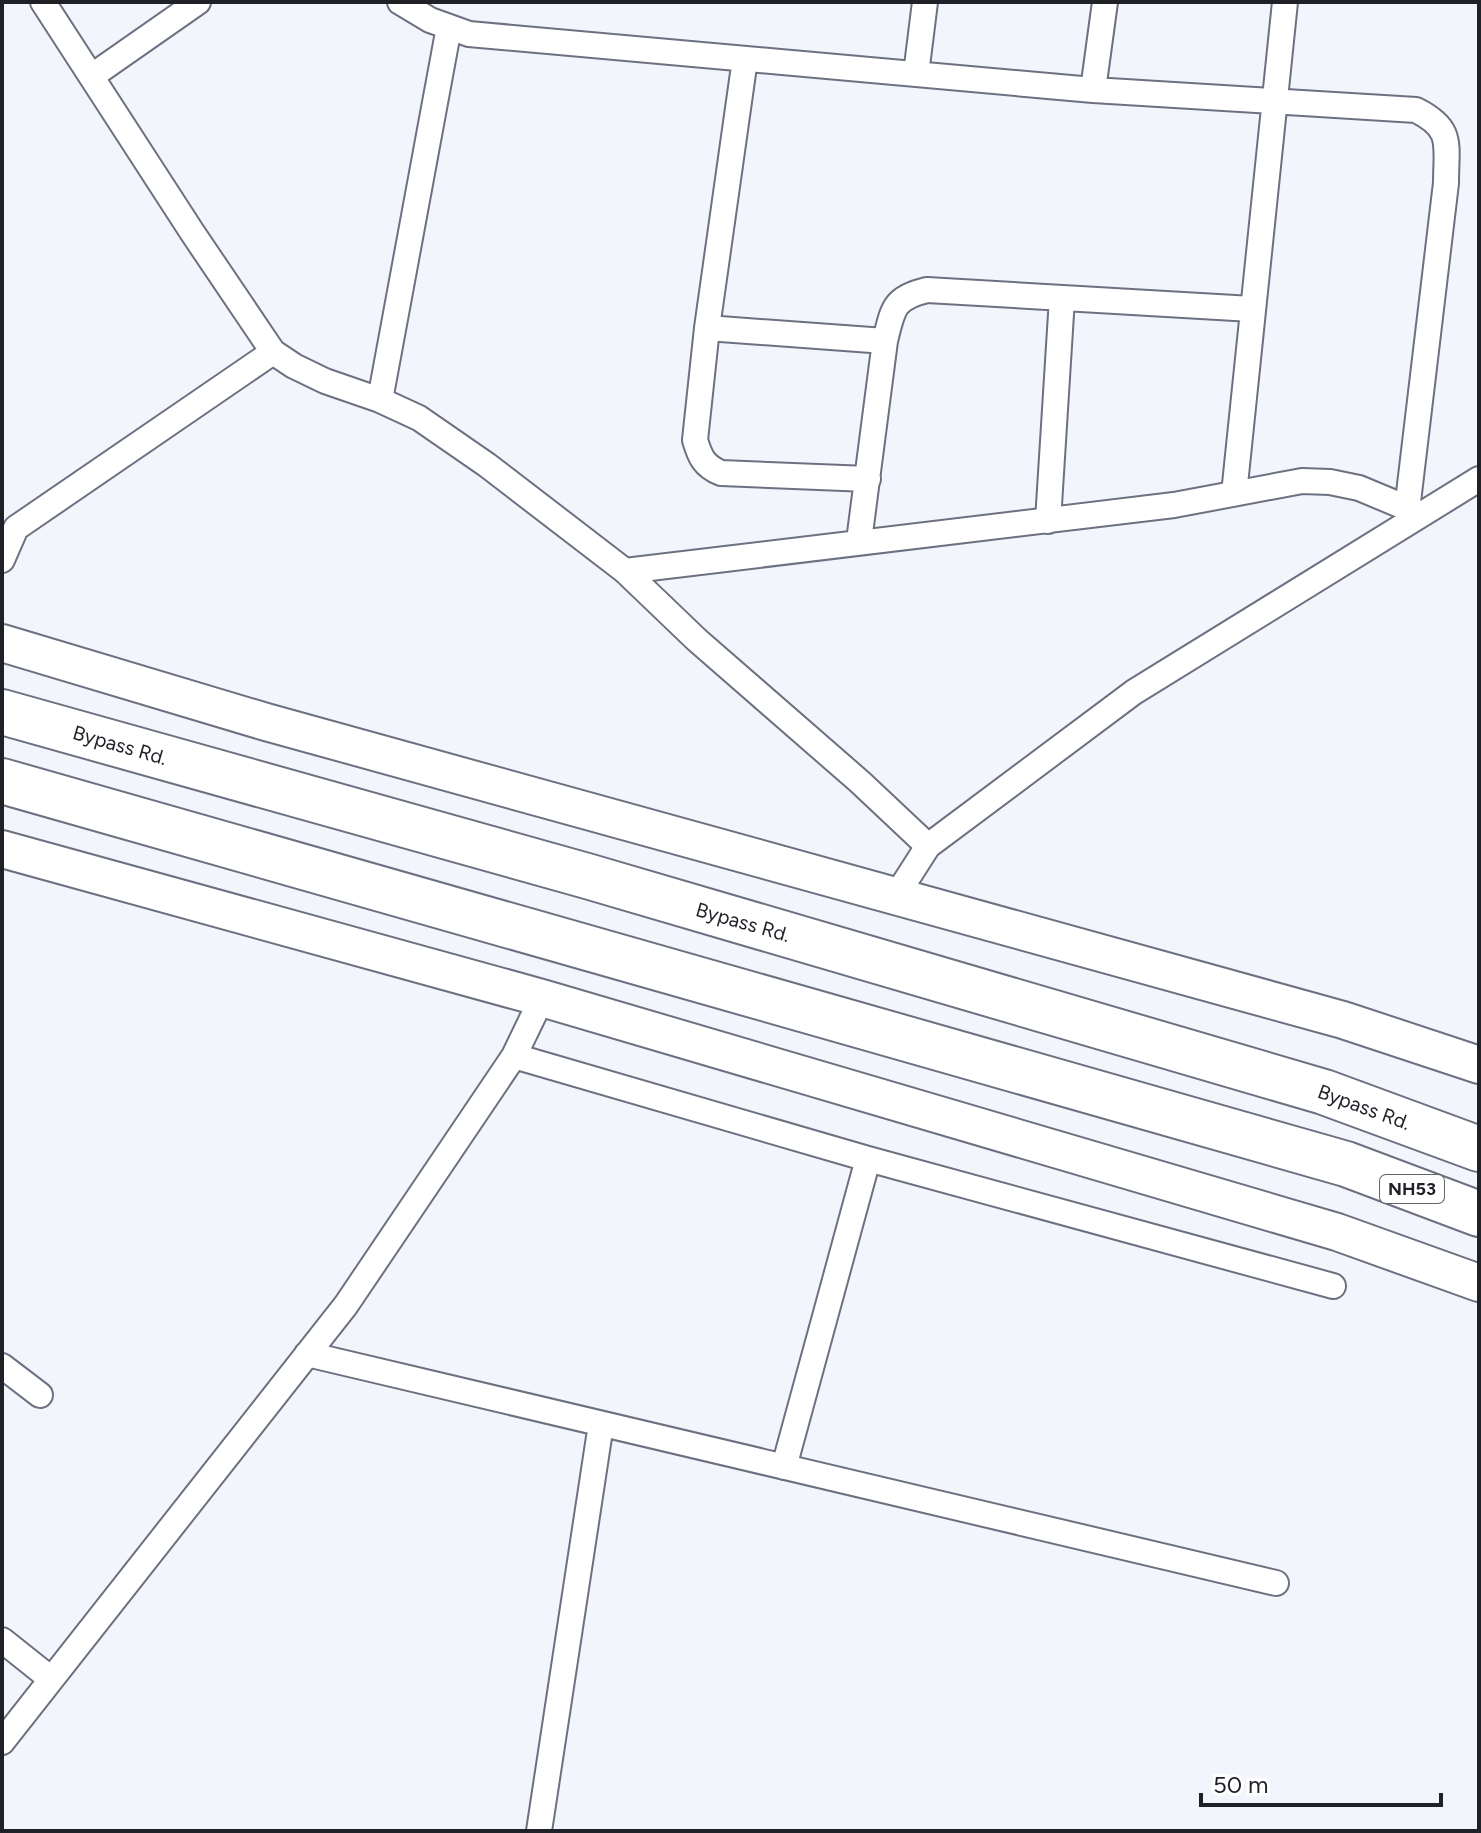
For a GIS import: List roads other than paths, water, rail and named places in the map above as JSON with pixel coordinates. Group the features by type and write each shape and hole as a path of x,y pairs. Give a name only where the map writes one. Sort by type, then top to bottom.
{"highway":[{"name":"Bypass Rd.","path":"2,712 587,876 1324,1092 1479,1149"},
{"name":"NH53","path":"2,781 1346,1164 1479,1214"}],"street":[{"path":"43,2 273,352 325,381 380,400 444,433 625,571 697,640 928,846"},
{"path":"92,76 198,2"},
{"path":"400,2 437,16 469,34 1093,90 1416,110 1435,119 1443,128 1446,183 1414,512"},
{"path":"916,74 925,2"},
{"path":"1093,90 1105,2"},
{"path":"1234,494 1285,2"},
{"path":"380,400 437,16"},
{"path":"745,59 707,328 695,440 707,468 721,473 868,479"},
{"path":"859,541 885,341 892,313 905,295 927,290 1252,309"},
{"path":"1048,521 1062,298"},
{"path":"707,328 885,341"},
{"path":"2,560 16,528 273,352"},
{"path":"896,896 928,846 1134,692 1414,512 1479,479"},
{"path":"625,571 1174,505 1302,481 1330,482 1359,488 1414,512"},
{"path":"2,643 266,722 1343,1020 1479,1065"},
{"path":"2,849 542,998 1337,1232 1479,1283"},
{"path":"2,1742 346,1305 514,1056 542,998"},
{"path":"514,1056 868,1159 1333,1286"},
{"path":"784,1467 868,1159"},
{"path":"307,1354 1276,1583"},
{"path":"2,1366 40,1395"},
{"path":"539,1831 601,1424"},
{"path":"2,1640 51,1679"}]}
